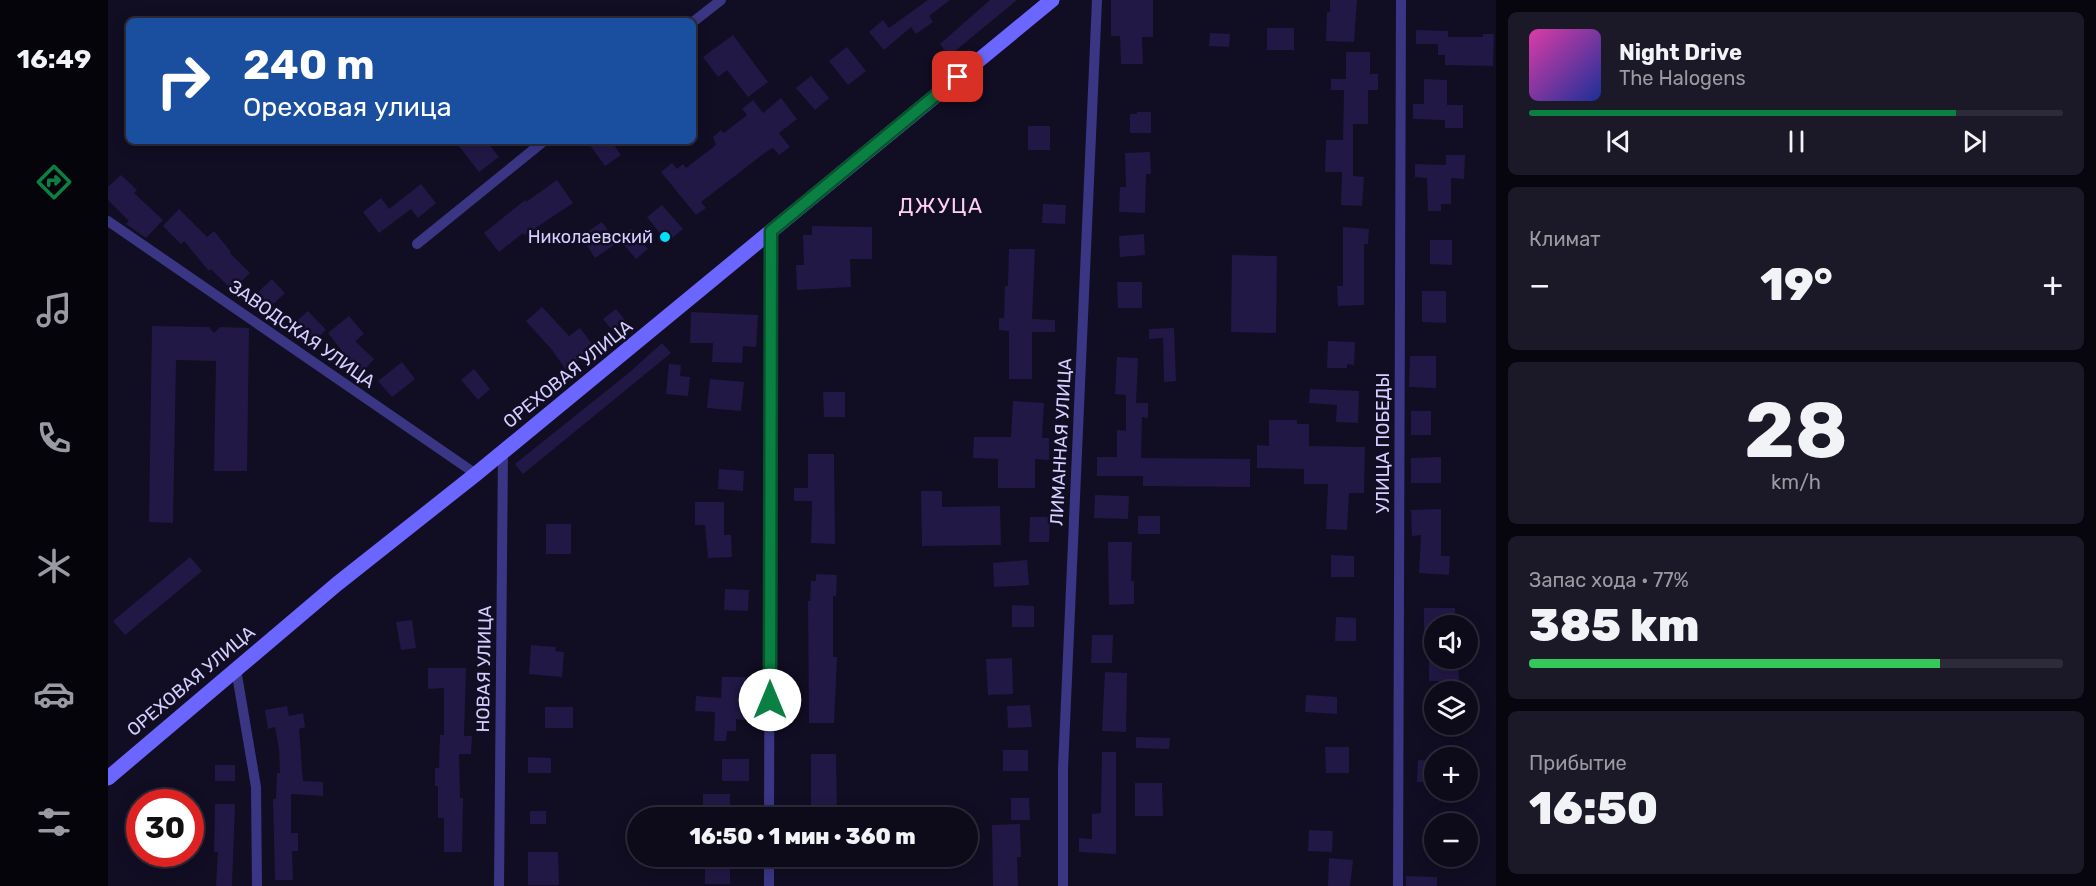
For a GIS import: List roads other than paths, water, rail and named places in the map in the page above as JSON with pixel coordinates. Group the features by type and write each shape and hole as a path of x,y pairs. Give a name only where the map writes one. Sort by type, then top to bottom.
{"main road":[{"name":"ОРЕХОВАЯ УЛИЦА","path":"108,778 337,584 503,452 1052,0"}],"street":[{"path":"696,20 721,0"},
{"name":"ЛИМАННАЯ УЛИЦА","path":"1063,886 1063,769 1097,0"},
{"name":"УЛИЦА ПОБЕДЫ","path":"1398,886 1401,0"},
{"path":"417,244 540,144"},
{"name":"ЗАВОДСКАЯ УЛИЦА","path":"108,221 476,474"},
{"path":"770,807 771,231"},
{"name":"НОВАЯ УЛИЦА","path":"499,886 503,452"},
{"path":"236,669 256,787 257,886"},
{"path":"769,867 769,886"}],"place":[{"name":"Николаевский","path":"665,237"}],"district":[{"name":"ДЖУЦА","path":"941,205"}]}
